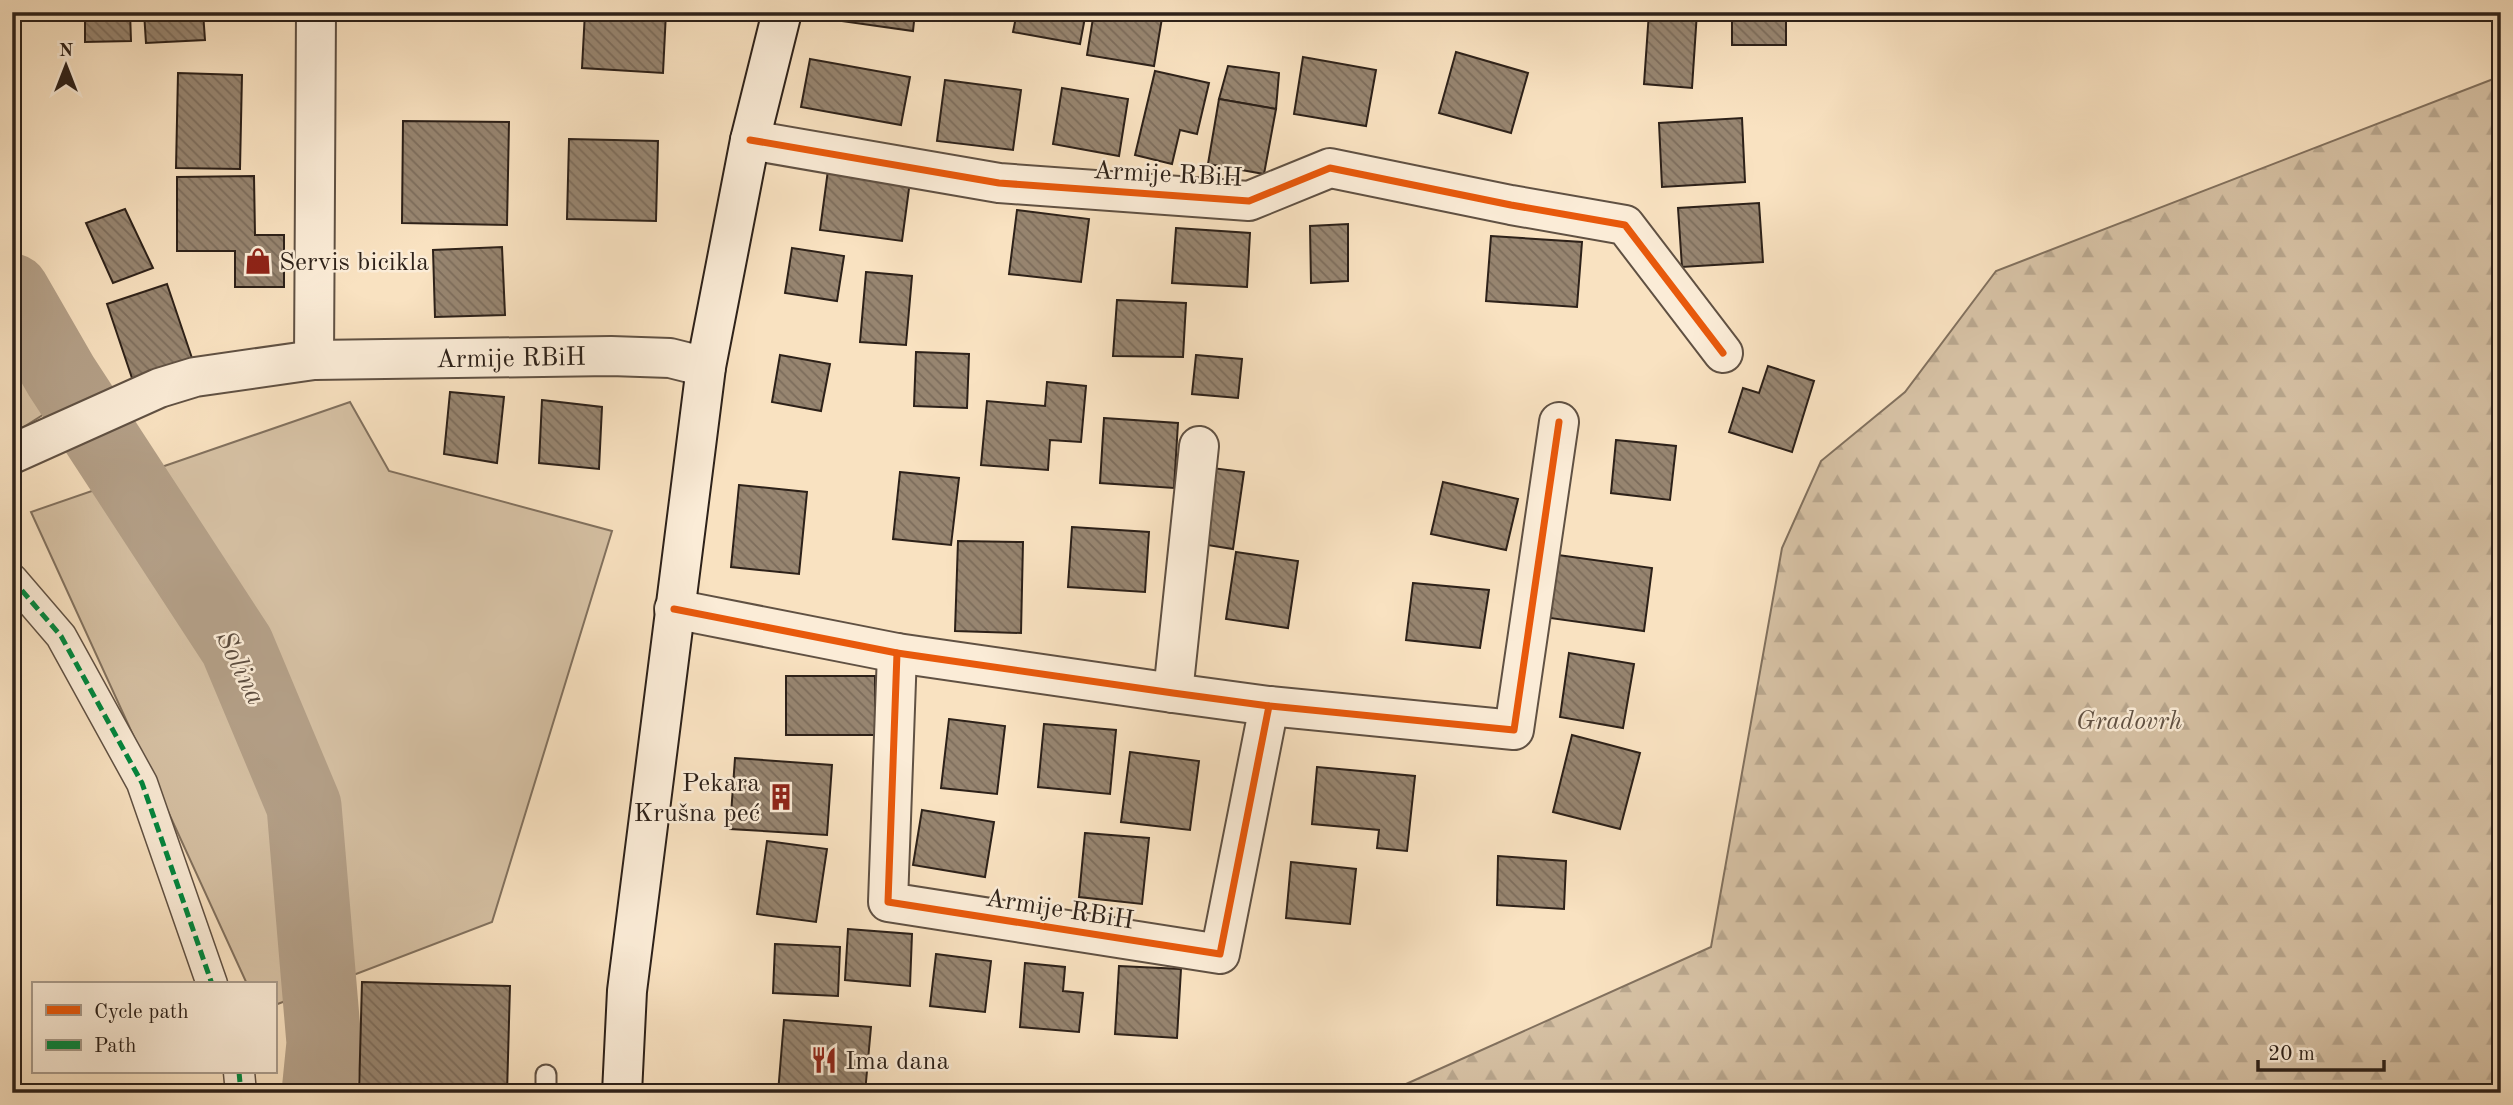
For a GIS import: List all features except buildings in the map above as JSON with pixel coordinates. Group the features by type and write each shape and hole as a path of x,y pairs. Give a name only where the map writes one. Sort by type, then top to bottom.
{"street":[{"path":"314,360 316,12"},
{"path":"622,1093 627,990 706,367 750,140 782,12"},
{"name":"Armije RBiH","path":"750,140 999,183 1249,201 1329,168 1625,225 1723,353"},
{"name":"Armije RBiH","path":"12,454 159,388 195,377 314,360 611,356 670,358 706,367"},
{"path":"674,609 897,653 1173,693 1269,706 1514,730 1559,422"},
{"path":"1173,693 1199,446"},
{"path":"12,579 61,636 142,783 211,982"},
{"name":"Armije RBiH","path":"897,653 888,902 1220,954 1269,706"},
{"path":"239,1074 241,1093"}],"green space":[{"name":"Gradovrh","path":"2501,76 2501,1093 1386,1093 1711,947 1782,548 1821,461 1905,392 1996,271"},
{"path":"12,346 49,411 22,428 12,418"},
{"path":"350,402 389,471 612,531 492,922 276,1005 276,982 246,982 31,512"}],"waterway":[{"name":"Solina","path":"12,291 61,376 237,646 304,806 324,1043 319,1093"}],"marked path":[{"path":"12,579 61,636 142,783 211,982"},
{"path":"239,1074 241,1093"}],"cycle path":[{"path":"750,140 999,183 1249,201 1330,168 1625,225 1723,353"},
{"path":"674,609 897,653 1173,693 1269,706 1514,730 1559,422"},
{"path":"897,653 888,902 1220,954 1269,706"}],"place":[{"name":"Servis bicikla","path":"258,261"},
{"name":"Pekara Krušna peć","path":"781,797"},
{"name":"Ima dana","path":"824,1060"}]}
